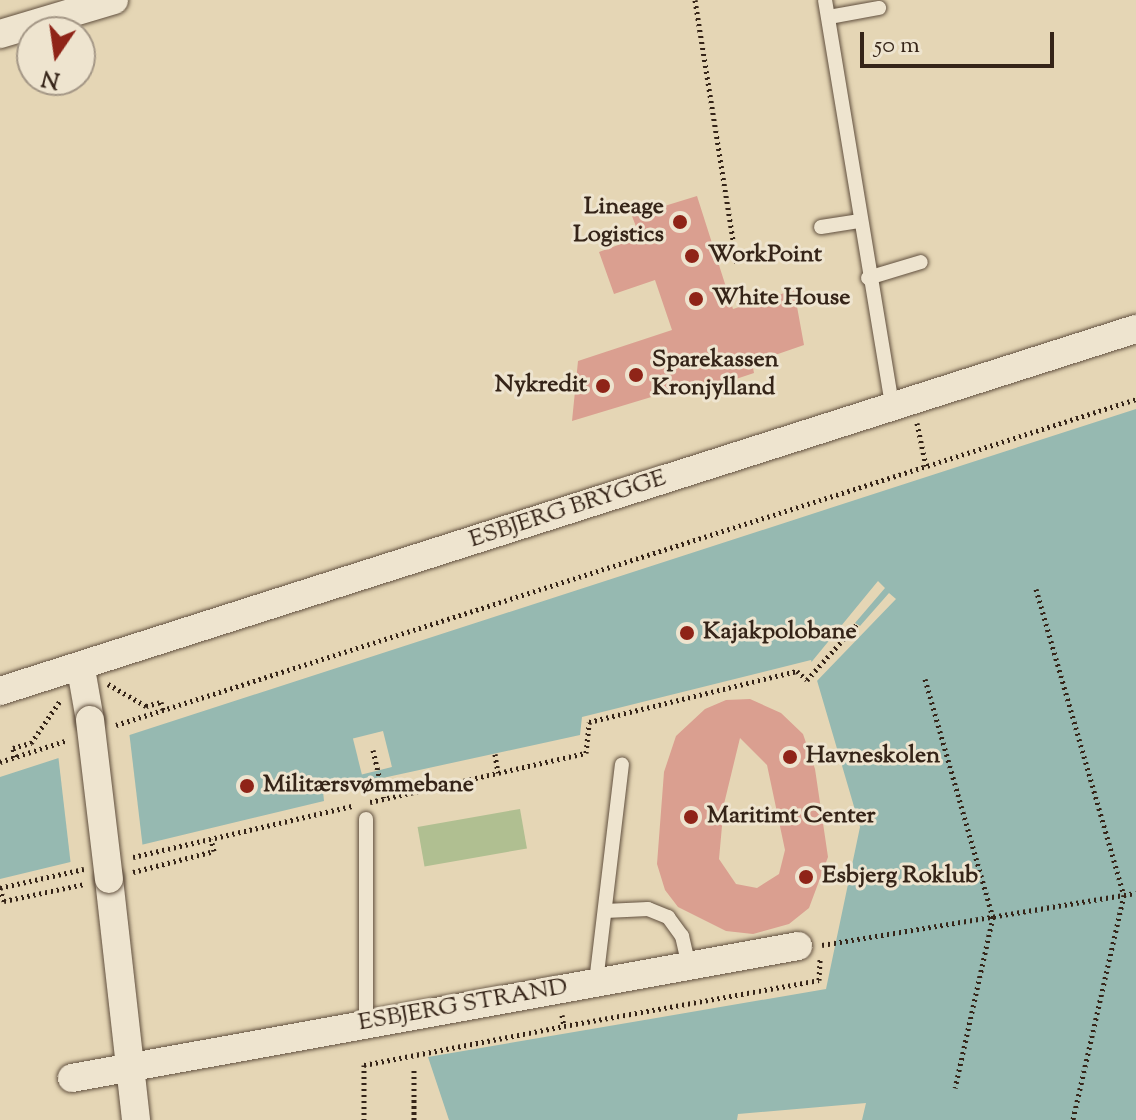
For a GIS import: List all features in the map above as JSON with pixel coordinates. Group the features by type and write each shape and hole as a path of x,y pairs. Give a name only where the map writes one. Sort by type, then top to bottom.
{"street":[{"path":"0,34 81,5 114,0"},
{"name":"ESBJERG BRYGGE","path":"0,691 81,669 1136,329"},
{"path":"81,669 136,1120"},
{"name":"ESBJERG STRAND","path":"72,1078 798,946"}],"lane":[{"path":"825,0 868,278 902,402"},
{"path":"829,17 879,8"},
{"path":"821,227 859,221"},
{"path":"868,278 921,262"},
{"path":"596,982 622,765"},
{"path":"366,819 366,1024"},
{"path":"605,911 648,909 668,917 682,936 689,966"}],"path":[{"path":"695,0 737,264"},
{"path":"0,762 89,729 163,710 1136,399"},
{"path":"902,402 926,466"},
{"path":"1036,589 1124,895 1073,1120"},
{"path":"0,888 107,869 384,798 586,753 589,722 797,671 807,680 857,624"},
{"path":"15,757 13,748 31,743 81,669 146,706 161,702 163,710"},
{"path":"925,679 993,917 955,1088"},
{"path":"373,750 384,798"},
{"path":"495,754 498,773"},
{"path":"364,1120 364,1065 819,980 822,945 1136,893"},
{"path":"559,989 564,1026"},
{"path":"414,1070 414,1120"}],"green space":[{"path":"520,809 527,848 425,866 418,827"}],"water":[{"path":"1136,409 1136,1120 862,1120 866,1103 738,1114 737,1120 449,1120 428,1057 826,989 860,827 811,660 582,717 580,735 323,791 324,801 0,879 0,777"}],"pier":[{"path":"878,581 885,588 855,623 860,626 889,593 896,599 814,684 809,665"},
{"path":"129,731 143,849 71,866 58,754"},
{"path":"383,731 392,767 362,774 353,738"}],"building":[{"name":"White House","path":"697,196 733,309 794,290 804,345 752,363 754,373 694,393 691,385 572,421 578,361 672,330 655,280 614,294 599,252 640,237 632,216"},
{"name":"Maritimt Center","path":"750,699 781,713 803,734 815,769 828,857 809,908 789,924 753,934 726,931 678,907 665,890 657,864 664,772 676,736 705,709 726,700","holes":["740,738 767,765 785,850 779,874 757,888 736,884 719,859 724,804"]}],"place":[{"name":"Lineage Logistics","path":"680,222"},
{"name":"WorkPoint","path":"692,256"},
{"name":"White House","path":"696,299"},
{"name":"Sparekassen Kronjylland","path":"636,375"},
{"name":"Nykredit","path":"603,386"},
{"name":"Kajakpolobane","path":"687,633"},
{"name":"Havneskolen","path":"790,757"},
{"name":"Militærsvømmebane","path":"247,786"},
{"name":"Maritimt Center","path":"691,817"},
{"name":"Esbjerg Roklub","path":"806,877"}]}
